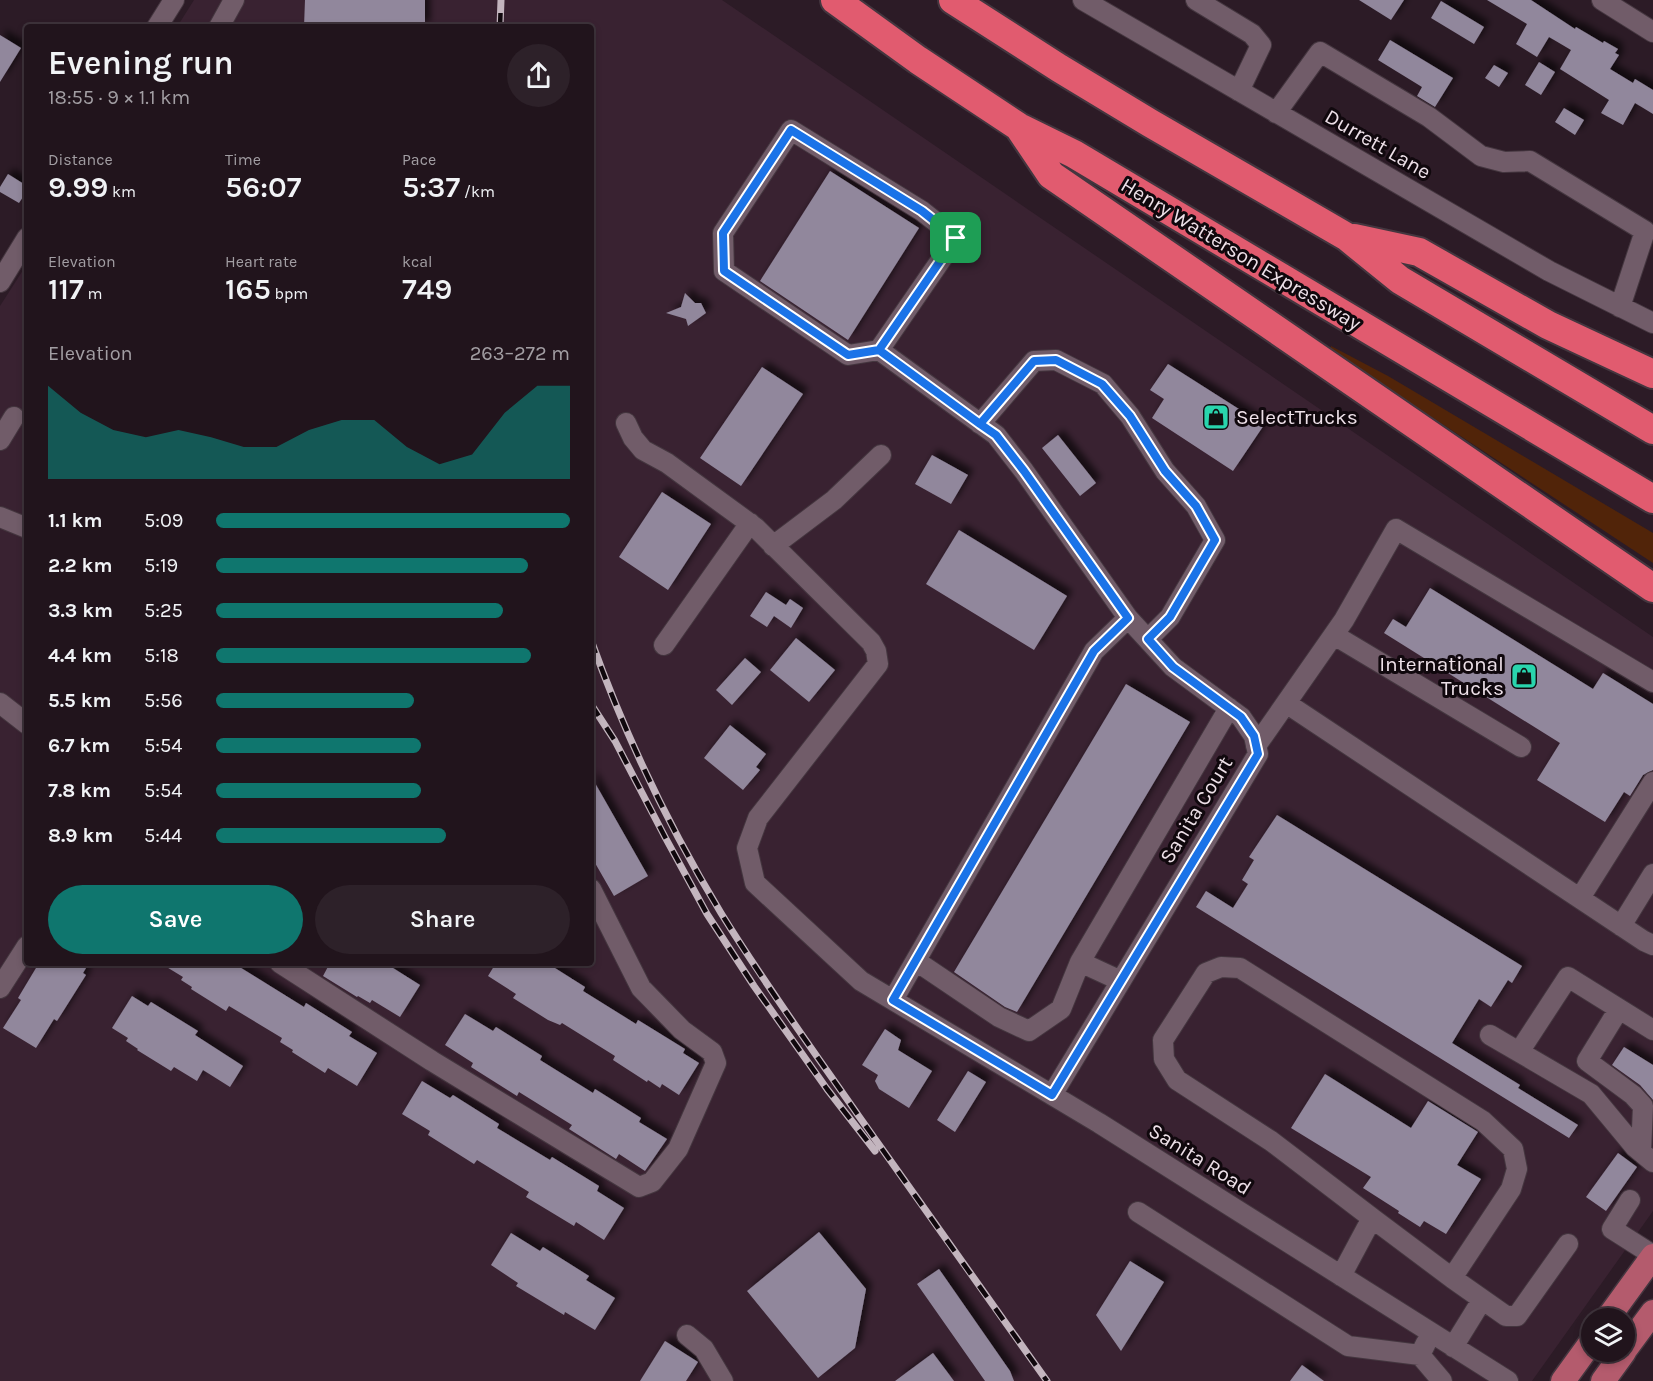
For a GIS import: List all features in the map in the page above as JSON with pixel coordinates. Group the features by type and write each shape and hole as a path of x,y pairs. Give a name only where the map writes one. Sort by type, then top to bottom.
{"highway":[{"name":"Henry Watterson Expressway","path":"834,0 918,60 1019,127 1074,154 1653,499"},
{"path":"953,0 1130,111 1347,237 1400,280 1653,430"},
{"path":"1019,127 1051,175 1653,588"},
{"path":"1347,237 1419,252 1548,325 1653,374"}],"main road":[{"path":"1615,1308 1653,1256"},
{"path":"1635,1340 1650,1324"},
{"path":"1563,1381 1581,1356"},
{"path":"1603,1381 1616,1362"}],"street":[{"path":"159,24 174,0"},
{"path":"221,24 234,0"},
{"name":"Durrett Lane","path":"1083,0 1549,271 1653,322"},
{"path":"1196,0 1252,34 1261,45 1239,91"},
{"path":"1602,0 1653,32"},
{"path":"1276,112 1320,52 1429,117 1481,156 1504,162 1530,161 1645,231 1620,307"},
{"path":"791,130 922,211 956,238 879,350 848,355 724,271 723,233 791,130"},
{"path":"0,282 24,243"},
{"name":"Sanita Court","path":"879,350 996,435 1128,618 1173,667 1241,717 1254,736 1258,754 1052,1095"},
{"path":"980,424 1034,361 1056,360 1102,384 1130,416 1165,471 1196,506 1215,540 1170,617 1148,639"},
{"path":"0,440 14,417"},
{"path":"626,423 633,438 643,450 667,463 750,524 773,546 834,500 881,455"},
{"path":"0,517 24,527"},
{"path":"664,645 750,524"},
{"path":"1256,746 1334,635 1396,530 1653,682"},
{"name":"Sanita Road","path":"773,546 871,642 878,658 878,664 758,818 748,839 748,860 755,883 863,982 1052,1095 1508,1381"},
{"path":"893,1000 1094,651 1128,618"},
{"path":"1334,635 1521,747"},
{"path":"1286,703 1653,945"},
{"path":"0,704 24,722"},
{"path":"916,961 999,1017 1029,1031 1061,1008 1080,962 1229,708"},
{"path":"1580,898 1653,782"},
{"path":"1621,926 1653,874"},
{"path":"285,966 432,1061 639,1187 652,1182 678,1149 716,1063 712,1052 682,1029 641,988 594,895"},
{"path":"0,988 24,951"},
{"path":"1080,962 1121,981"},
{"path":"1452,1278 1511,1189 1517,1169 1513,1149 1483,1121 1240,968 1221,967 1206,973 1163,1040 1164,1059 1177,1080 1271,1141 1452,1278 1506,1316 1517,1316 1568,1244"},
{"path":"1519,1052 1568,977 1653,1030"},
{"path":"1619,1009 1587,1061 1633,1095 1643,1106 1647,1157"},
{"path":"1490,1035 1591,1094 1647,1157"},
{"path":"1630,1200 1612,1229 1653,1256"},
{"path":"1138,1212 1348,1346 1420,1355 1442,1381"},
{"path":"1341,1276 1372,1218"},
{"path":"1453,1347 1482,1300"},
{"path":"1420,1355 1431,1333"},
{"path":"687,1335 704,1349 723,1381"}],"shaded area":[{"path":"194,0 722,0 1653,637 1653,1211 1584,1308 1581,1308 1581,1312 1532,1381 0,1381 0,306 24,269 24,966 594,966 594,24 179,24"},
{"path":"1331,346 1388,376 1653,533 1653,563 1330,350"}],"building":[{"path":"305,0 425,0 425,24 304,24"},
{"path":"1359,0 1404,0 1391,20"},
{"path":"1487,0 1531,0 1575,29 1576,27 1618,49 1615,53 1619,55 1610,69 1633,83 1635,79 1653,90 1653,114 1635,103 1623,125 1601,113 1609,100 1560,69 1571,50 1549,37 1537,57 1516,44 1527,24"},
{"path":"1441,1 1484,27 1474,44 1431,18"},
{"path":"0,35 21,48 0,82"},
{"path":"1390,40 1453,78 1435,107 1417,96 1422,87 1378,60"},
{"path":"1539,62 1555,72 1541,95 1525,85"},
{"path":"1494,65 1508,73 1499,87 1485,78"},
{"path":"1564,108 1584,120 1575,135 1555,122"},
{"path":"830,171 919,228 848,340 760,281"},
{"path":"8,174 24,184 24,196 19,203 0,192 0,187"},
{"path":"685,293 695,303 701,303 706,313 688,326 686,319 666,313 681,307"},
{"path":"1168,364 1264,425 1233,471 1152,418 1164,399 1150,390"},
{"path":"762,367 803,394 741,486 700,458"},
{"path":"1058,435 1096,483 1080,496 1042,448"},
{"path":"932,455 968,475 951,504 915,484"},
{"path":"662,492 711,524 668,590 619,557"},
{"path":"959,530 1067,596 1034,650 926,584"},
{"path":"1430,588 1593,689 1603,673 1653,704 1653,770 1643,775 1630,796 1624,792 1605,822 1537,780 1560,743 1384,633 1393,619 1406,627"},
{"path":"766,592 786,605 790,599 803,608 791,628 774,616 767,627 750,616"},
{"path":"796,638 835,670 809,702 770,670"},
{"path":"745,658 761,672 732,705 716,690"},
{"path":"1126,684 1190,722 1017,1012 1005,1007 954,972"},
{"path":"730,725 766,754 756,767 760,770 743,790 704,758"},
{"path":"594,781 648,876 614,896 594,861"},
{"path":"1277,815 1522,966 1512,983 1508,980 1491,1007 1479,999 1452,1043 1520,1085 1518,1088 1578,1125 1569,1138 1196,907 1206,891 1233,908 1248,884 1242,880 1254,860 1249,857"},
{"path":"37,966 87,966 83,973 86,975 57,1021 54,1019 36,1048 3,1028 21,1000 18,998"},
{"path":"165,966 238,966 304,1007 306,1003 352,1032 349,1036 377,1053 357,1086 328,1068 325,1073 292,1052 293,1050 280,1042 282,1038 229,1006 226,1011 191,989 192,987 181,980 183,977"},
{"path":"328,966 394,966 393,968 420,985 400,1017 372,1000 370,1003 357,997 323,976"},
{"path":"494,966 552,966 585,987 583,991 636,1024 638,1020 685,1049 683,1053 699,1063 679,1095 662,1084 660,1088 613,1060 615,1056 562,1023 560,1025 548,1020 513,998 516,994 488,976"},
{"path":"132,996 148,1006 151,1002 198,1031 195,1035 243,1066 230,1087 203,1070 197,1081 174,1067 171,1071 137,1050 126,1041 128,1038 112,1028"},
{"path":"465,1014 493,1031 496,1027 542,1056 540,1060 593,1093 595,1089 641,1118 639,1122 667,1139 645,1171 619,1154 616,1159 569,1129 572,1125 519,1092 517,1096 471,1067 473,1063 445,1045"},
{"path":"885,1029 901,1040 898,1050 932,1071 909,1108 879,1089 875,1081 878,1075 862,1065"},
{"path":"1624,1047 1653,1065 1653,1100 1640,1085 1612,1065"},
{"path":"968,1071 986,1082 955,1132 937,1120"},
{"path":"1325,1074 1411,1128 1428,1101 1478,1132 1457,1165 1481,1179 1446,1234 1424,1221 1420,1227 1398,1213 1399,1211 1363,1188 1371,1177 1291,1128"},
{"path":"422,1081 450,1098 453,1095 499,1124 497,1128 550,1160 552,1157 599,1186 597,1191 624,1208 604,1240 576,1222 574,1226 526,1197 529,1192 477,1160 474,1164 428,1135 430,1131 402,1114"},
{"path":"1618,1153 1637,1167 1606,1211 1586,1197"},
{"path":"819,1232 866,1289 855,1348 818,1378 747,1291"},
{"path":"511,1233 540,1251 543,1247 589,1276 586,1280 615,1298 595,1330 565,1312 564,1315 516,1286 518,1283 491,1265"},
{"path":"1130,1261 1164,1282 1121,1351 1096,1315"},
{"path":"939,1269 1010,1371 1014,1381 985,1381 917,1284"},
{"path":"665,1341 698,1362 686,1381 640,1381"},
{"path":"933,1353 954,1381 895,1381"},
{"path":"1302,1365 1324,1381 1290,1381"}],"railway":[{"path":"500,24 501,0"},
{"path":"594,648 618,711 649,780 721,913 806,1041 1047,1381"},
{"path":"594,709 615,741 707,914 754,986 827,1089 875,1151"}],"place":[{"name":"SelectTrucks","path":"1216,417"},
{"name":"International Trucks","path":"1524,676"}],"route":[{"path":"956,238 879,350 980,424 996,435 1128,618 1094,651 893,1000 1052,1095 1258,754 1254,736 1241,717 1173,667 1148,639 1170,617 1215,540 1196,506 1165,471 1130,416 1102,384 1056,360 1034,361 980,424 930,387 879,350 848,355 724,271 723,233 791,130 922,211 956,238"}]}
